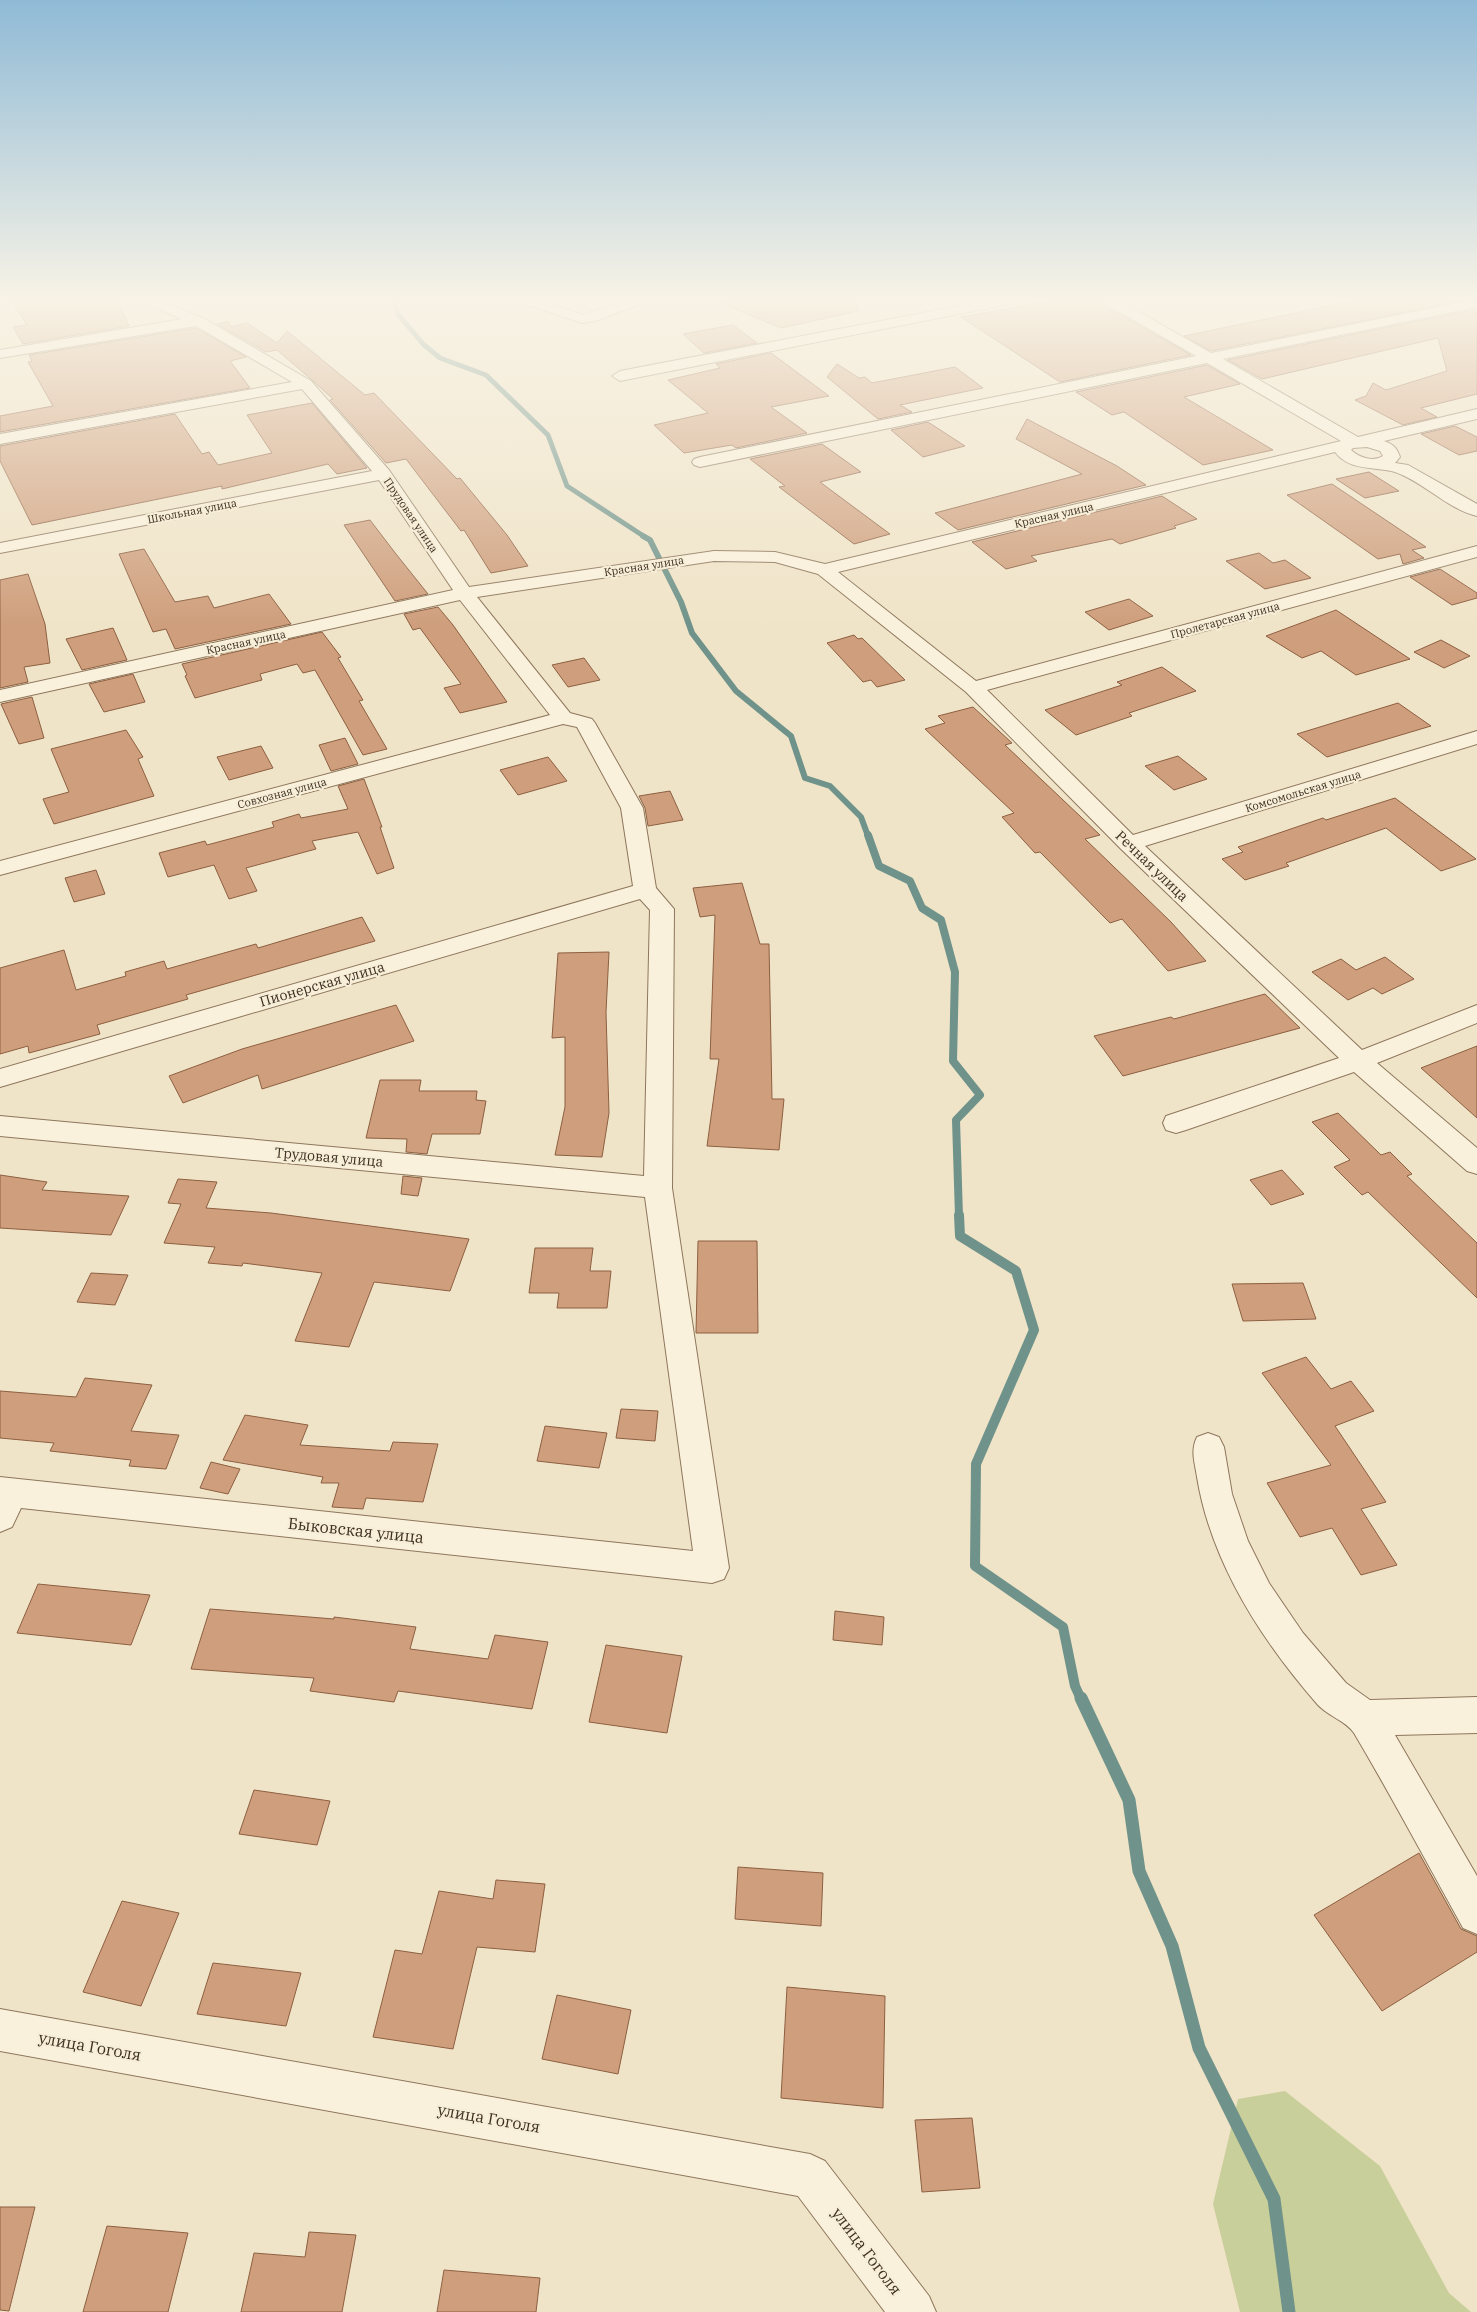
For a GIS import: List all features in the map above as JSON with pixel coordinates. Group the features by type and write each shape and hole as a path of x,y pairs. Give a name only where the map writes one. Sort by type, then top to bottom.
{"street":[{"path":"0,439 168,409"},
{"name":"Прудовая улица","path":"327,409 383,474 464,594 563,718"},
{"path":"700,462 957,409"},
{"path":"1296,409 1354,443 1392,451 1477,511"},
{"path":"1392,451 1477,414"},
{"path":"1354,443 1342,450 1349,458 1356,461"},
{"name":"Красная улица","path":"0,696 464,594 646,566 740,556 775,557 800,562 824,570 1354,443"},
{"name":"Красная улица","path":"1285,460 1375,463 1392,451"},
{"name":"Школьная улица","path":"0,548 383,474"},
{"name":"Пролетарская улица","path":"973,688 1477,551"},
{"name":"Речная улица","path":"824,570 973,688 1129,844 1358,1061 1477,1164"},
{"path":"563,718 585,723 632,808 645,890 662,909 658,1188"},
{"name":"Совхозная улица","path":"0,868 563,718"},
{"name":"Комсомольская улица","path":"1129,844 1477,737"},
{"name":"Пионерская улица","path":"0,1078 645,890"},
{"path":"1176,1123 1358,1061 1477,1013"},
{"name":"Трудовая улица","path":"0,1126 658,1188"},
{"name":"Быковская улица","path":"4,1500 712,1568 658,1188"},
{"path":"1208,1446 1216,1494 1232,1544 1257,1594 1291,1645 1333,1695 1365,1718 1477,1914"},
{"path":"1365,1718 1477,1715"},
{"name":"улица Гоголя","path":"0,2030 810,2176 913,2312"}],"green space":[{"path":"1285,2091 1380,2166 1449,2293 1471,2312 1240,2312 1213,2204 1238,2099"}],"building":[{"path":"38,409 131,409 0,432 0,416"},
{"path":"280,409 317,409 367,468 337,474 328,464 222,489 222,486 32,525 0,461 0,446 175,414 202,454 209,452 218,465 272,453 247,415"},
{"path":"338,409 389,409 457,479 460,478 507,535 528,566 491,573 464,530 461,531 406,459 386,463"},
{"path":"703,409 774,409 807,433 736,448 732,445 684,453 654,425 708,413"},
{"path":"866,409 907,409 912,412 878,419"},
{"path":"1102,409 1204,409 1273,450 1203,465 1124,412 1112,415"},
{"path":"1372,409 1423,409 1437,417 1403,425"},
{"path":"1027,419 1117,466 1146,485 958,530 935,513 1082,474 1016,439"},
{"path":"928,422 965,446 923,457 891,430"},
{"path":"1455,426 1477,437 1477,451 1459,455 1421,434"},
{"path":"822,444 861,472 820,482 890,534 854,544 779,487 785,486 750,459"},
{"path":"1369,472 1399,491 1365,498 1336,479"},
{"path":"1332,484 1426,547 1412,550 1424,558 1403,564 1400,554 1378,559 1287,495"},
{"path":"1162,496 1197,519 1174,526 1176,528 1120,544 1112,539 1031,556 1037,561 1006,569 972,542"},
{"path":"370,520 428,594 395,601 344,525"},
{"path":"144,549 175,602 208,596 214,608 269,594 291,624 175,649 166,629 153,632 119,554"},
{"path":"1259,553 1273,563 1285,560 1311,578 1265,589 1226,561"},
{"path":"1440,569 1477,593 1477,598 1452,605 1410,577"},
{"path":"28,574 45,624 50,663 24,667 28,682 0,688 0,580"},
{"path":"1129,599 1153,616 1109,630 1085,612"},
{"path":"438,607 453,625 507,702 460,713 444,688 461,684 420,628 413,630 404,614"},
{"path":"1336,610 1410,659 1356,675 1321,651 1302,658 1266,636"},
{"path":"113,628 127,660 82,670 66,639"},
{"path":"322,632 341,657 338,658 363,700 359,701 387,749 363,755 315,670 303,673 297,664 260,674 262,680 195,698 185,676 187,675 182,664"},
{"path":"854,635 858,639 862,638 905,680 877,687 871,680 863,682 827,643"},
{"path":"1441,640 1470,656 1444,668 1414,652"},
{"path":"584,658 600,680 568,687 552,665"},
{"path":"1162,667 1196,691 1129,713 1132,716 1076,735 1045,710 1122,685 1117,682"},
{"path":"133,674 145,702 104,712 89,684"},
{"path":"32,697 44,738 19,744 1,704"},
{"path":"1398,703 1431,726 1327,757 1297,734"},
{"path":"973,707 1012,743 1005,745 1100,835 1085,839 1171,922 1206,961 1168,971 1122,919 1110,923 1040,852 1035,853 1002,817 1014,813 925,729 945,723 938,716"},
{"path":"126,730 143,757 138,759 154,796 54,824 43,799 69,792 51,749"},
{"path":"345,738 358,764 331,771 319,745"},
{"path":"261,746 273,768 229,780 217,757"},
{"path":"1178,756 1207,779 1174,790 1145,766"},
{"path":"548,757 567,781 518,795 500,770"},
{"path":"364,779 382,827 380,827 394,868 377,874 358,832 312,841 316,849 246,868 257,891 229,899 214,865 168,877 159,853 205,841 207,845 274,827 272,822 299,814 301,818 348,809 338,786"},
{"path":"670,791 683,820 648,826 645,808 639,796"},
{"path":"1395,798 1476,859 1441,871 1386,828 1286,863 1289,866 1245,880 1222,859 1243,852 1238,847 1323,818 1326,820"},
{"path":"96,870 105,894 74,902 65,878"},
{"path":"742,883 760,944 769,944 772,1099 784,1099 779,1150 707,1146 719,1059 710,1059 715,915 700,917 693,888"},
{"path":"362,917 375,941 186,995 188,999 97,1025 100,1034 29,1053 28,1046 0,1054 0,968 64,950 76,990 126,976 125,972 164,961 167,969 256,944 258,948"},
{"path":"609,952 606,1012 609,1113 602,1157 555,1155 565,1107 565,1037 552,1038 558,953"},
{"path":"1385,957 1414,979 1382,994 1373,988 1348,1000 1312,972 1341,959 1356,970"},
{"path":"1265,994 1300,1028 1123,1076 1094,1036 1171,1017 1174,1019"},
{"path":"396,1005 414,1041 262,1089 258,1075 183,1103 169,1076 242,1049"},
{"path":"1477,1046 1477,1118 1421,1068"},
{"path":"380,1080 421,1080 419,1091 477,1091 476,1100 486,1101 480,1134 432,1134 427,1154 406,1152 407,1139 366,1138"},
{"path":"1338,1113 1381,1155 1390,1152 1412,1174 1407,1176 1477,1243 1477,1298 1368,1192 1362,1195 1334,1167 1350,1160 1312,1122"},
{"path":"1282,1170 1304,1194 1271,1205 1250,1180"},
{"path":"0,1175 47,1182 42,1190 129,1196 111,1235 0,1228"},
{"path":"403,1176 422,1178 418,1196 401,1194"},
{"path":"178,1179 217,1182 206,1208 271,1213 469,1239 450,1291 374,1282 349,1347 295,1341 322,1273 243,1263 242,1266 208,1263 215,1247 164,1243 181,1204 168,1203"},
{"path":"698,1241 757,1241 758,1333 696,1333"},
{"path":"535,1248 593,1248 590,1271 611,1271 607,1308 557,1308 559,1293 529,1293"},
{"path":"91,1273 128,1275 115,1305 77,1302"},
{"path":"1303,1283 1316,1319 1243,1321 1232,1284"},
{"path":"1306,1357 1331,1389 1351,1381 1374,1411 1335,1426 1386,1502 1361,1509 1397,1565 1361,1575 1332,1528 1300,1537 1267,1483 1331,1465 1262,1373"},
{"path":"85,1378 152,1385 131,1431 179,1435 166,1469 129,1466 131,1460 50,1451 54,1443 0,1438 0,1391 76,1397"},
{"path":"621,1409 658,1411 655,1441 616,1438"},
{"path":"245,1415 308,1425 300,1445 390,1451 393,1442 438,1444 423,1502 366,1498 363,1509 332,1507 339,1483 321,1483 323,1477 223,1460"},
{"path":"545,1426 607,1433 599,1468 537,1461"},
{"path":"211,1462 240,1469 228,1494 200,1488"},
{"path":"38,1584 150,1595 131,1645 17,1633"},
{"path":"210,1609 334,1619 334,1617 416,1627 410,1649 488,1659 495,1635 548,1642 532,1709 398,1691 394,1702 310,1691 314,1678 191,1669"},
{"path":"835,1611 884,1617 882,1645 833,1640"},
{"path":"606,1645 682,1656 667,1733 589,1722"},
{"path":"254,1790 330,1801 317,1845 239,1834"},
{"path":"1419,1853 1461,1929 1477,1936 1477,1952 1382,2011 1314,1915"},
{"path":"738,1867 823,1873 821,1926 735,1919"},
{"path":"496,1880 545,1884 535,1952 477,1947 453,2049 373,2037 395,1950 422,1954 439,1891 493,1899"},
{"path":"122,1901 179,1913 141,2006 83,1992"},
{"path":"213,1963 301,1973 286,2026 197,2014"},
{"path":"787,1987 885,1996 883,2108 781,2098"},
{"path":"557,1995 631,2010 618,2074 542,2059"},
{"path":"972,2118 980,2188 922,2192 915,2120"},
{"path":"0,2207 35,2207 9,2311 0,2310"},
{"path":"107,2226 188,2233 168,2312 83,2312"},
{"path":"309,2232 356,2235 342,2312 241,2312 254,2253 305,2257"},
{"path":"444,2270 540,2278 536,2312 437,2312"}],"waterway":[{"path":"521,409 548,435 567,486 645,537"},
{"path":"643,536 650,540 681,602 692,633 736,691 791,736 805,778 830,786 861,817 868,836"},
{"path":"868,835 879,866 910,881 922,908 941,920 955,972 953,1061 980,1095 956,1120 959,1216"},
{"path":"959,1215 960,1236 1016,1271 1034,1330 976,1464 975,1566 1063,1627 1075,1686 1081,1699"},
{"path":"1081,1698 1129,1800 1139,1871 1172,1946 1199,2048 1274,2199 1289,2312"}]}
